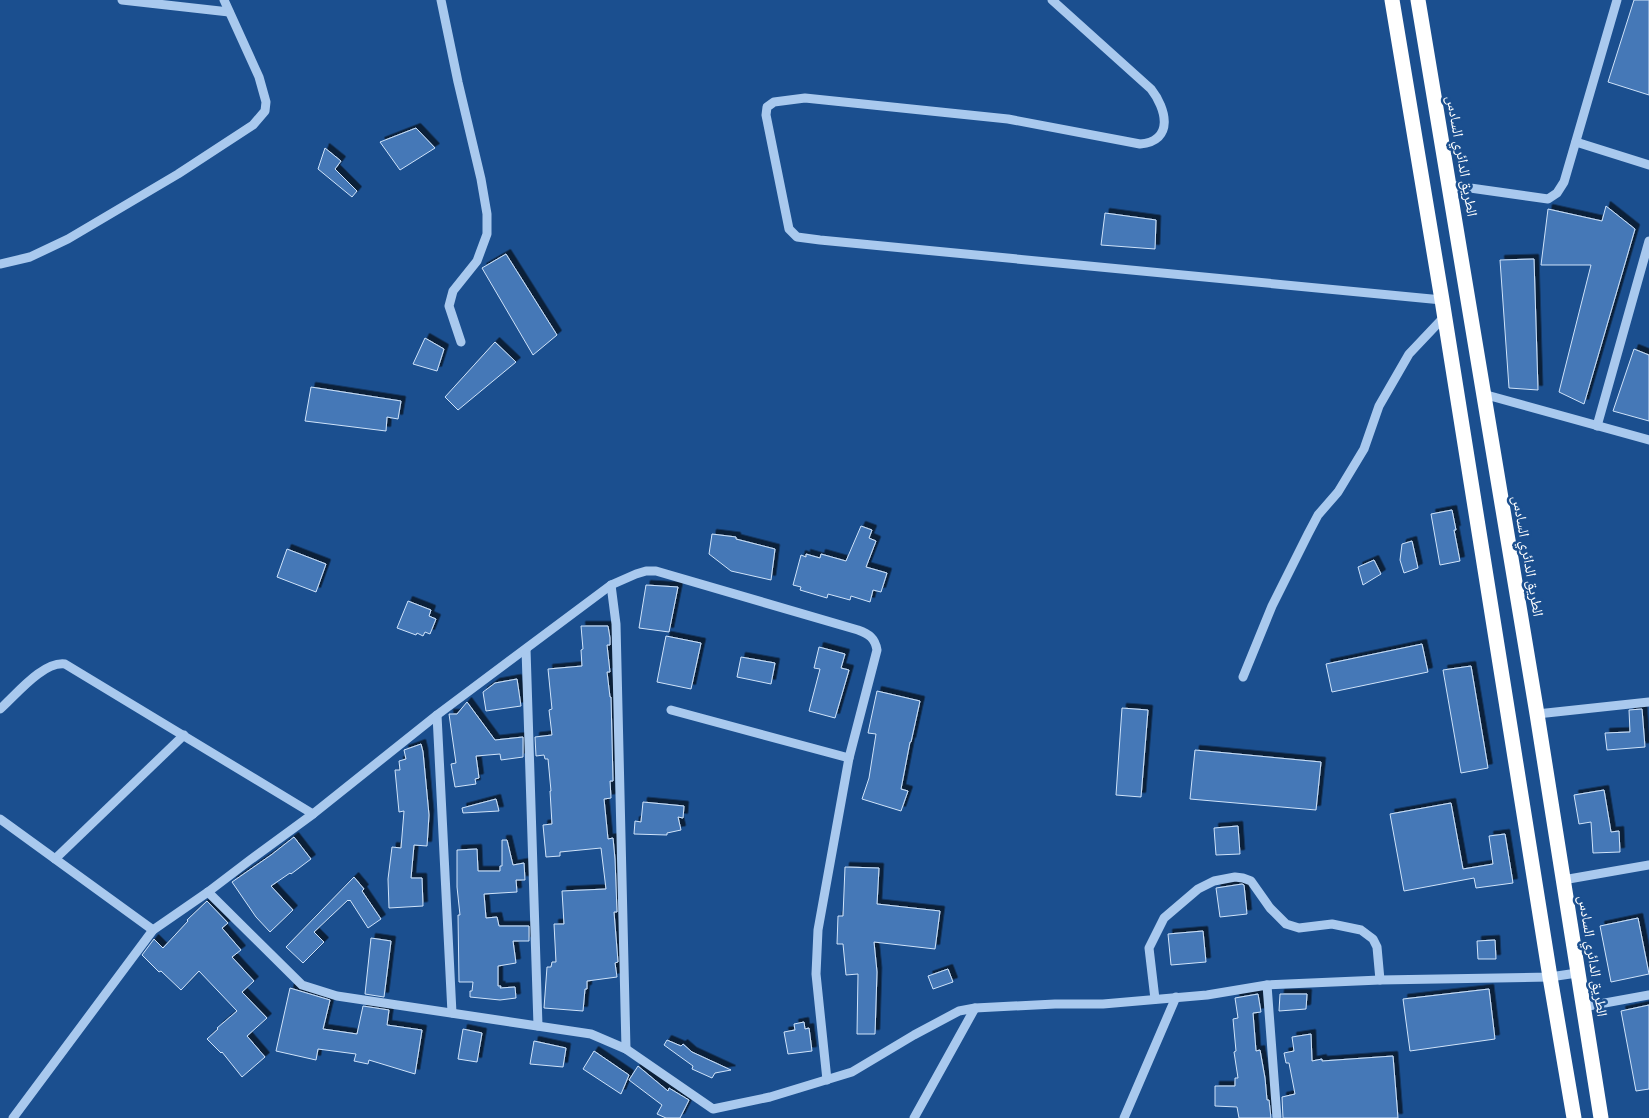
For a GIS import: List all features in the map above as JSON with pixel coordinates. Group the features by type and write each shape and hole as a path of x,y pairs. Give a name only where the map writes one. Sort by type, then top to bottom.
{"highway":[{"path":"1392,0 1574,1118"},
{"name":"الطريق الدائري السادس","path":"1418,0 1601,1118"}],"street":[{"path":"122,0 229,12"},
{"path":"0,264 30,257 68,239 178,174 253,125 265,110 266,102 259,77 224,0"},
{"path":"441,0 487,214 487,234 476,261 453,291 449,306 460,342"},
{"path":"1052,0 1151,89 1160,105 1164,122 1162,134 1151,141 1140,144 1008,119 804,98 774,102 767,108 766,115 789,229 797,237 820,240 1442,300"},
{"path":"1449,185 1548,199 1557,193 1564,182 1618,0"},
{"path":"1576,142 1649,165"},
{"path":"1597,426 1649,241"},
{"path":"1244,677 1272,606 1318,515 1338,492 1364,449 1379,406 1409,354 1444,317"},
{"path":"1483,394 1649,440"},
{"path":"13,1118 153,930 314,814 437,715 611,585 646,571 656,572 858,630 873,637 876,642 877,650 849,758 818,930 816,974 827,1080"},
{"path":"611,585 616,624 626,1049"},
{"path":"526,649 538,1026"},
{"path":"0,709 43,670 59,663 65,664 314,814"},
{"path":"1536,714 1649,702"},
{"path":"671,710 849,758"},
{"path":"437,715 452,1013"},
{"path":"55,859 184,735"},
{"path":"0,819 153,930"},
{"path":"1563,880 1649,865"},
{"path":"1154,999 1149,948 1164,918 1198,889 1214,881 1235,877 1250,881 1270,908 1286,924 1299,928 1332,924 1361,930 1373,939 1377,947 1380,980"},
{"path":"208,892 302,985 337,996 591,1034 626,1049 712,1109 770,1097 852,1072 959,1011 975,1008 1103,1004 1207,995 1267,985 1380,980 1550,977 1577,973"},
{"path":"1267,985 1277,1118"},
{"path":"1583,1007 1649,995"},
{"path":"1124,1118 1176,997"},
{"path":"914,1118 975,1008"},
{"path":"707,1118 712,1109"}],"building":[{"path":"1634,0 1649,0 1649,95 1608,82"},
{"path":"416,128 435,148 400,170 380,142"},
{"path":"325,148 341,161 335,169 357,191 352,197 318,169"},
{"path":"1606,206 1635,229 1584,404 1559,392 1591,265 1541,265 1548,209 1602,221"},
{"path":"1105,213 1156,220 1155,249 1101,245"},
{"path":"506,254 557,335 533,355 482,268"},
{"path":"1534,259 1538,390 1509,388 1500,260"},
{"path":"425,338 444,349 437,371 413,364"},
{"path":"495,342 516,362 458,410 445,397"},
{"path":"1634,349 1649,355 1649,421 1613,411"},
{"path":"311,387 401,401 398,419 387,417 386,431 305,421"},
{"path":"1452,510 1460,561 1440,565 1431,514"},
{"path":"861,526 872,530 869,538 876,541 866,567 887,573 881,592 873,590 870,602 851,596 850,600 828,594 827,598 800,590 801,587 793,585 801,555 806,557 806,554 820,558 821,554 846,561"},
{"path":"712,534 736,537 736,539 775,549 771,580 731,571 709,554"},
{"path":"1412,541 1418,568 1404,573 1400,560 1402,544"},
{"path":"287,549 326,564 316,592 277,577"},
{"path":"1374,560 1381,574 1363,585 1358,567"},
{"path":"646,585 678,587 669,632 639,628"},
{"path":"408,601 431,610 429,616 436,619 430,634 425,632 423,636 417,633 416,635 397,628"},
{"path":"581,626 608,626 610,638 610,645 607,645 610,672 607,672 611,697 613,781 610,781 611,798 604,799 608,839 613,838 615,859 617,912 614,912 618,962 615,963 617,977 587,981 583,1011 544,1008 547,967 551,967 552,962 556,962 554,924 564,924 562,891 606,889 601,848 560,852 560,856 546,857 543,825 552,824 551,791 548,759 545,759 544,755 536,756 535,737 552,735 549,710 552,709 548,669 582,666"},
{"path":"666,636 701,643 691,689 657,682"},
{"path":"1422,644 1428,672 1332,692 1326,664"},
{"path":"819,647 845,654 841,668 849,670 835,718 809,711 820,669 814,668"},
{"path":"741,657 775,663 771,684 737,677"},
{"path":"1471,666 1488,768 1461,773 1443,670"},
{"path":"517,679 521,706 486,711 483,692 495,683"},
{"path":"877,691 920,701 901,789 908,791 901,811 862,799 869,778 876,734 868,733"},
{"path":"467,702 495,740 523,737 523,757 501,760 500,754 476,756 479,778 475,779 476,784 455,787 451,764 456,763 449,714 457,714"},
{"path":"1122,708 1148,710 1141,797 1116,795"},
{"path":"1642,709 1645,747 1607,750 1605,733 1630,732 1629,710"},
{"path":"421,744 429,815 427,846 414,845 411,878 422,878 423,906 389,908 388,879 392,847 401,848 404,811 399,812 395,770 400,770 399,761 406,759 404,750"},
{"path":"1195,750 1321,762 1316,810 1190,799"},
{"path":"1604,790 1611,832 1619,831 1620,852 1593,853 1591,822 1579,824 1574,795"},
{"path":"496,799 499,811 463,813 462,808"},
{"path":"643,802 684,806 683,818 678,817 681,830 667,833 667,835 634,834 635,821 641,822"},
{"path":"1451,803 1463,869 1493,864 1489,836 1505,834 1513,883 1476,888 1474,878 1404,891 1390,814"},
{"path":"1238,826 1240,854 1216,855 1214,828"},
{"path":"294,837 311,859 271,886 293,910 270,932 256,917 232,882"},
{"path":"502,840 507,840 513,865 524,863 525,880 516,880 517,892 484,894 486,918 497,917 499,926 529,926 529,941 513,941 516,963 498,966 498,986 501,986 500,988 515,987 516,998 500,1000 470,997 473,982 459,982 458,915 460,915 457,887 457,850 477,849 478,871 500,871 500,866 502,866"},
{"path":"845,867 879,868 877,904 940,911 935,949 874,942 877,972 875,1034 857,1034 858,974 846,975 843,944 837,944 838,916 843,916"},
{"path":"354,877 364,889 362,891 381,919 368,928 350,900 348,900 314,932 324,942 303,963 286,947"},
{"path":"1244,885 1247,914 1220,917 1216,888"},
{"path":"207,901 228,923 222,928 241,950 232,957 254,981 242,992 267,1018 247,1036 265,1057 242,1077 222,1052 207,1039 237,1011 199,971 181,990 142,955 154,939 163,948 187,920"},
{"path":"1638,918 1649,974 1611,982 1600,926"},
{"path":"1203,931 1206,962 1171,965 1168,934"},
{"path":"371,938 391,941 384,997 365,994"},
{"path":"1495,940 1496,959 1478,959 1477,941"},
{"path":"948,969 953,982 933,989 928,976"},
{"path":"290,988 330,1000 323,1029 357,1034 363,1006 389,1010 387,1025 422,1030 415,1074 369,1060 368,1064 354,1061 356,1054 318,1049 316,1060 276,1051"},
{"path":"1489,989 1495,1039 1410,1051 1403,999"},
{"path":"1258,994 1261,1012 1253,1013 1256,1051 1260,1050 1271,1118 1239,1118 1237,1107 1215,1106 1215,1086 1235,1086 1235,1078 1238,1078 1234,1052 1236,1051 1233,1019 1238,1018 1235,998"},
{"path":"1280,994 1307,994 1306,1009 1279,1011"},
{"path":"1649,1005 1649,1089 1636,1091 1621,1011"},
{"path":"804,1022 805,1029 809,1028 812,1051 788,1054 784,1032 795,1030 794,1024"},
{"path":"463,1029 482,1033 477,1062 458,1059"},
{"path":"1311,1034 1312,1061 1393,1056 1398,1118 1283,1118 1282,1097 1295,1094 1289,1063 1286,1063 1284,1053 1294,1051 1292,1037"},
{"path":"667,1040 681,1046 683,1044 692,1052 731,1070 715,1073 712,1078 692,1069 693,1066 664,1045"},
{"path":"534,1041 566,1048 563,1067 530,1064"},
{"path":"594,1051 629,1075 621,1094 583,1069"},
{"path":"638,1066 668,1091 669,1088 689,1100 680,1118 666,1118 657,1114 662,1105 629,1080"}]}
